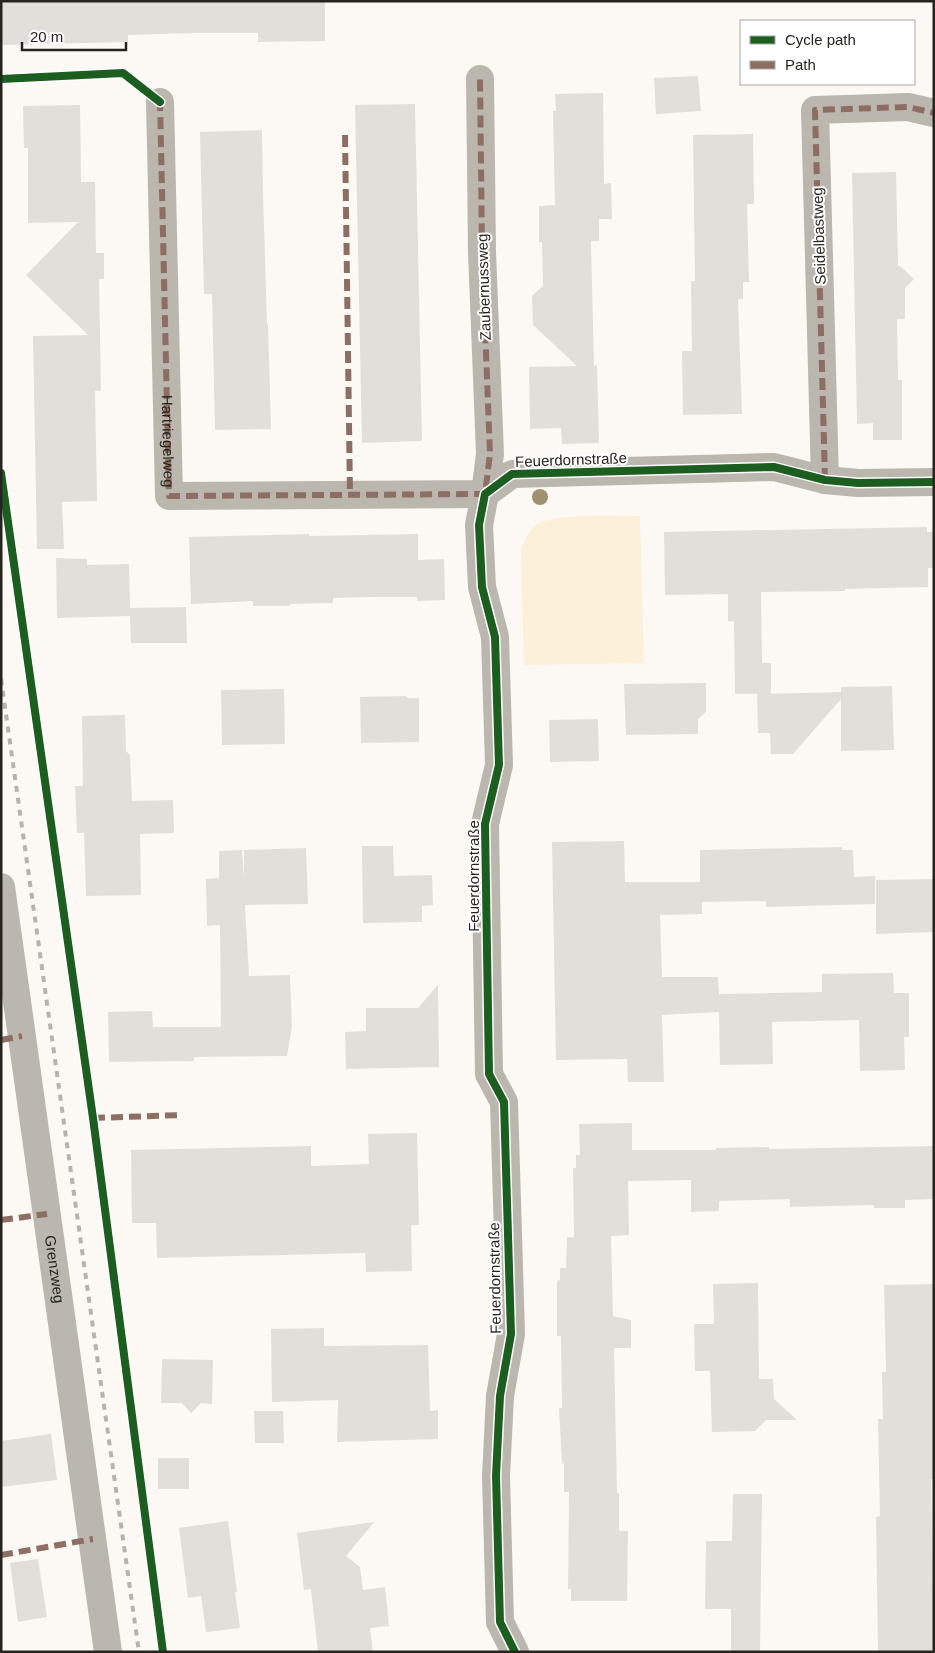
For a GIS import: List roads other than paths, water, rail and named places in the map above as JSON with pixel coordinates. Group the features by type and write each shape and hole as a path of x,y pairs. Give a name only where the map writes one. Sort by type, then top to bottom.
{"street":[{"name":"Zaubernussweg","path":"480,79 482,252 490,454 485,494"},
{"name":"Hartriegelweg","path":"160,102 169,496 485,494"},
{"name":"Seidelbastweg","path":"825,480 815,110 908,107 934,113"},
{"name":"Feuerdornstraße","path":"515,1652 500,1622 496,1496 500,1396 511,1334 504,1102 489,1074 485,824 499,765 495,637 482,587 478,525 485,494 512,474 774,467 825,480 858,483 934,482"},
{"name":"Grenzweg","path":"1,887 108,1652"}],"railway":[{"path":"1,679 139,1652"}]}
